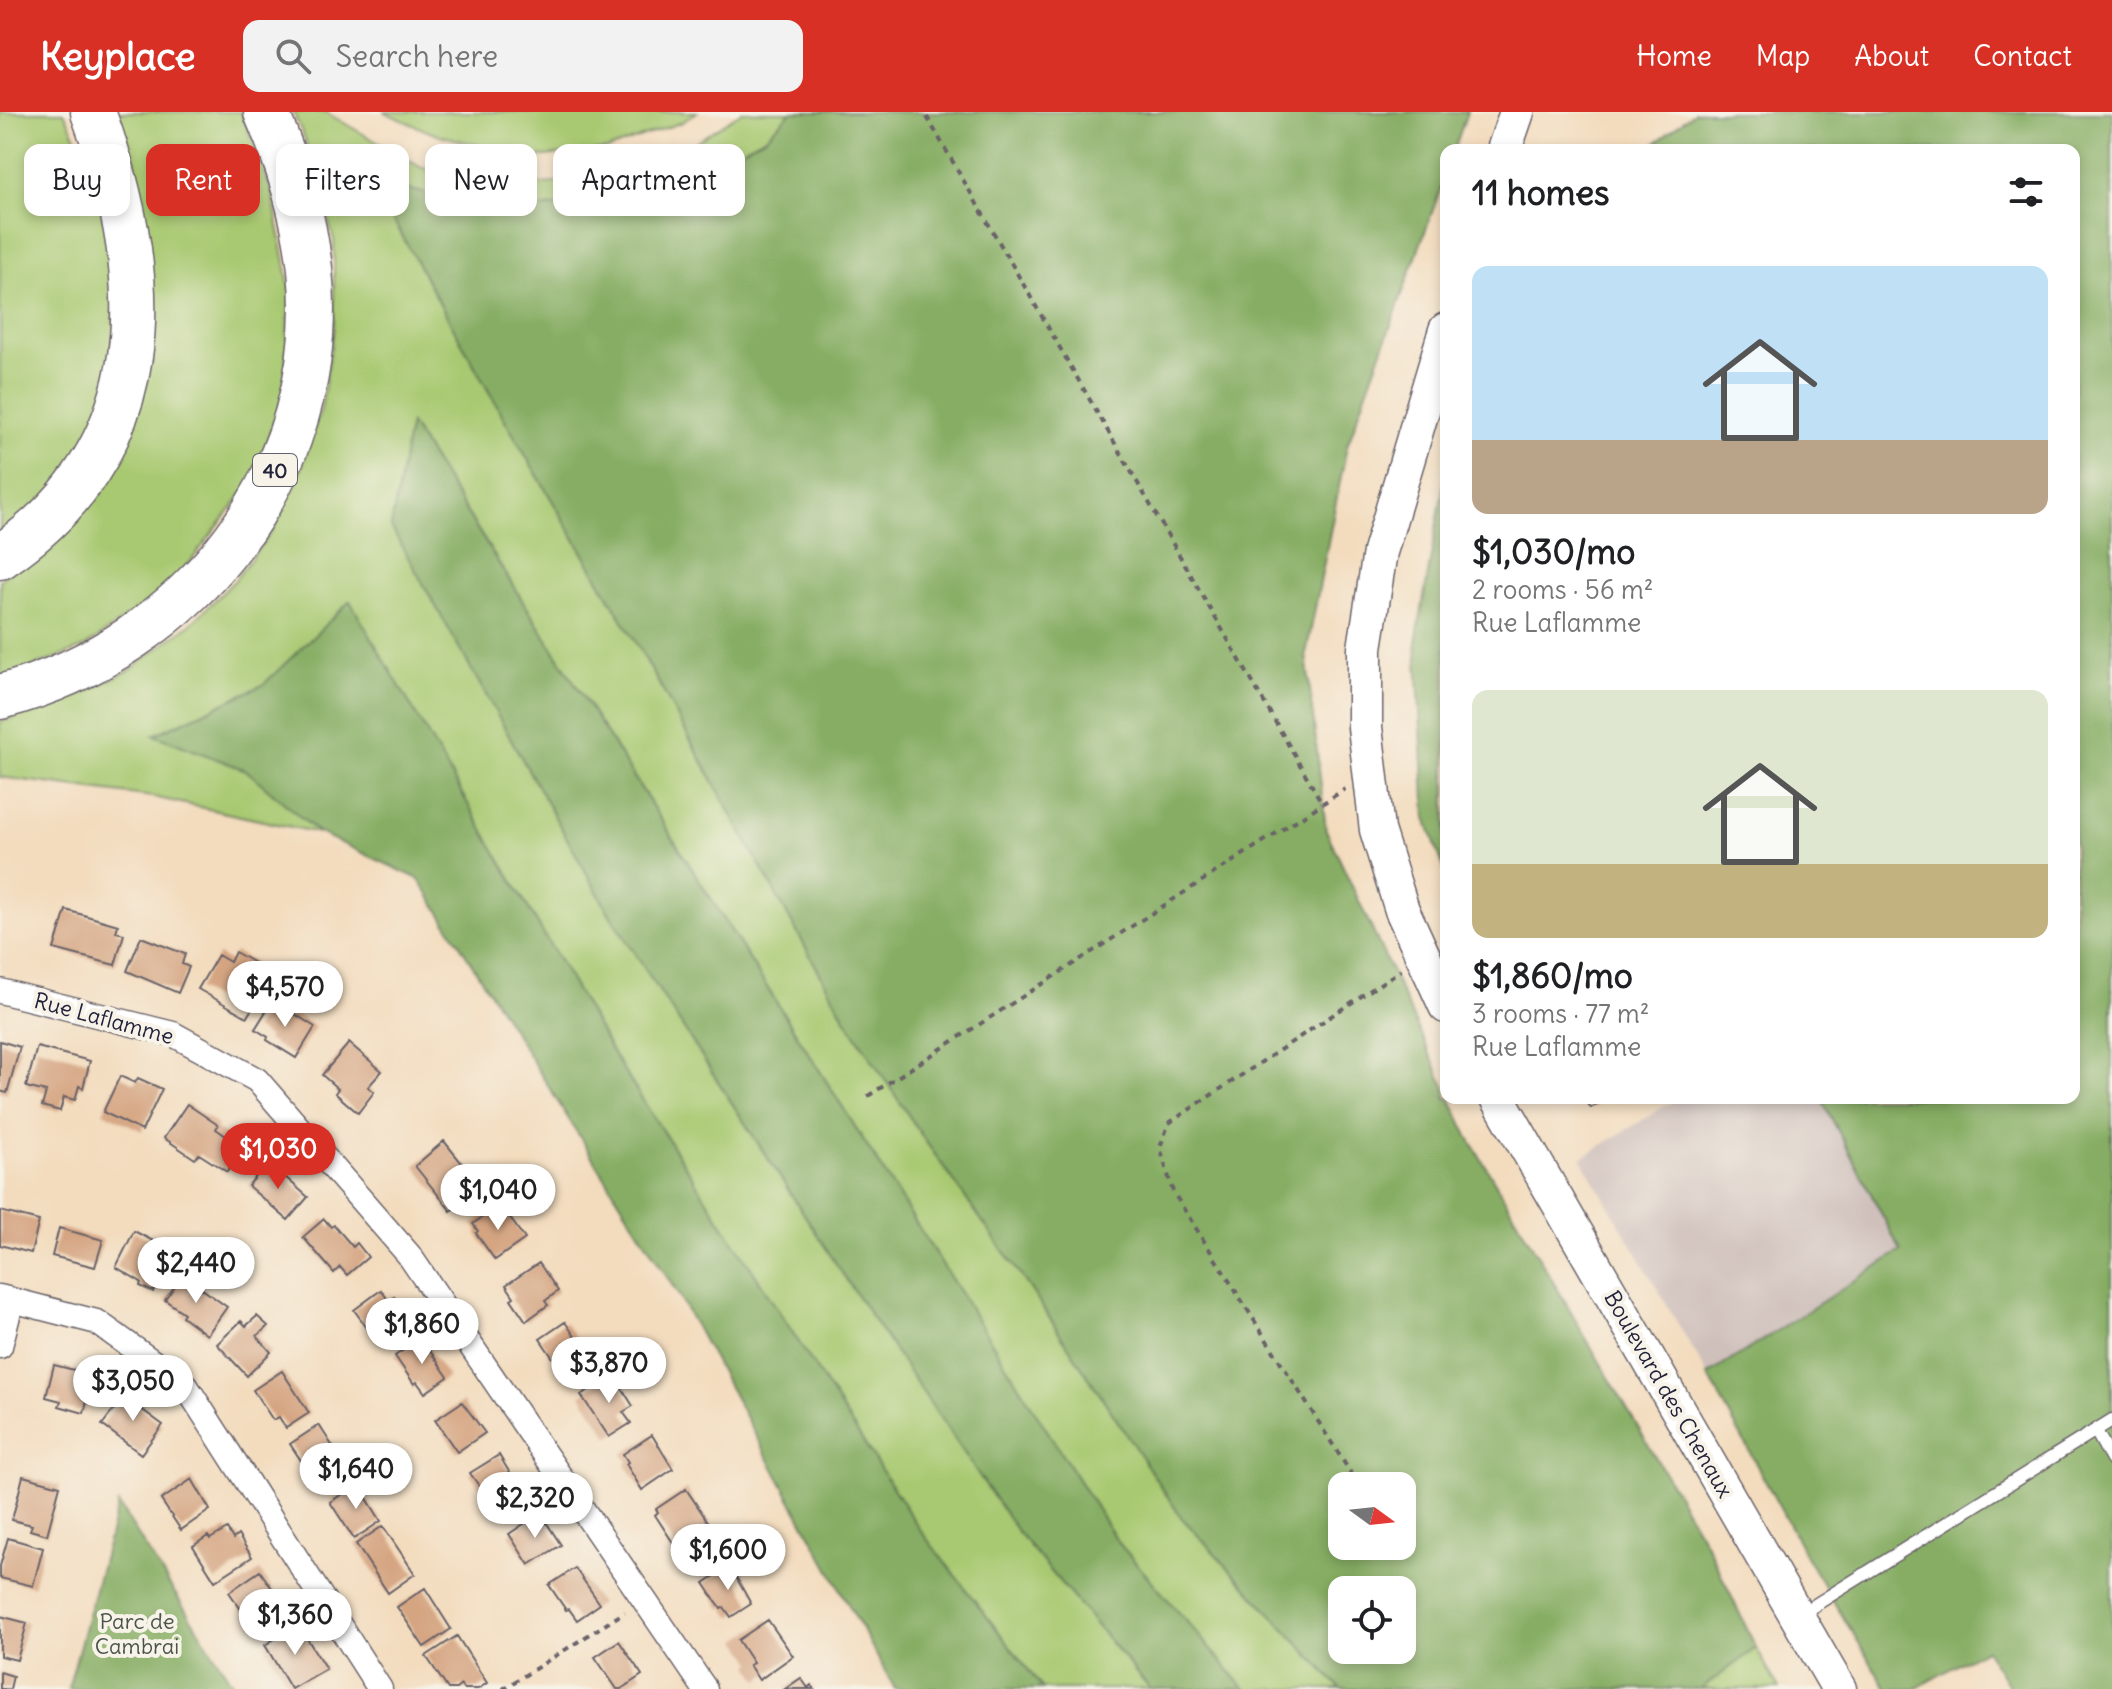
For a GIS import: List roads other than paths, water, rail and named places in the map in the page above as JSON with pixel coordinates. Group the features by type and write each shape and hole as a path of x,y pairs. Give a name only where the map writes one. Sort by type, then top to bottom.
{"highway":[{"path":"0,557 37,529 80,482 104,442 129,375 134,335 131,269 111,165 93,112"},
{"name":"40","path":"0,697 28,690 86,666 168,612 194,589 234,542 274,473 300,398 310,335 311,303 310,272 299,209 283,152 266,112"}],"main road":[{"path":"1506,144 1517,112"},
{"path":"1440,350 1380,552 1365,648 1365,727 1377,830 1402,910 1440,993"},
{"name":"Boulevard des Chenaux","path":"1501,1104 1839,1689"}],"street":[{"name":"Rue Laflamme","path":"0,991 173,1034 257,1080 409,1255 705,1689"},
{"path":"0,1346 6,1299 97,1322 186,1386 380,1689"}],"lane":[{"path":"1797,1616 2112,1420"},
{"path":"2096,1431 2112,1460"}],"park label":[{"name":"Parc de Cambrai","path":"137,1634"}]}
